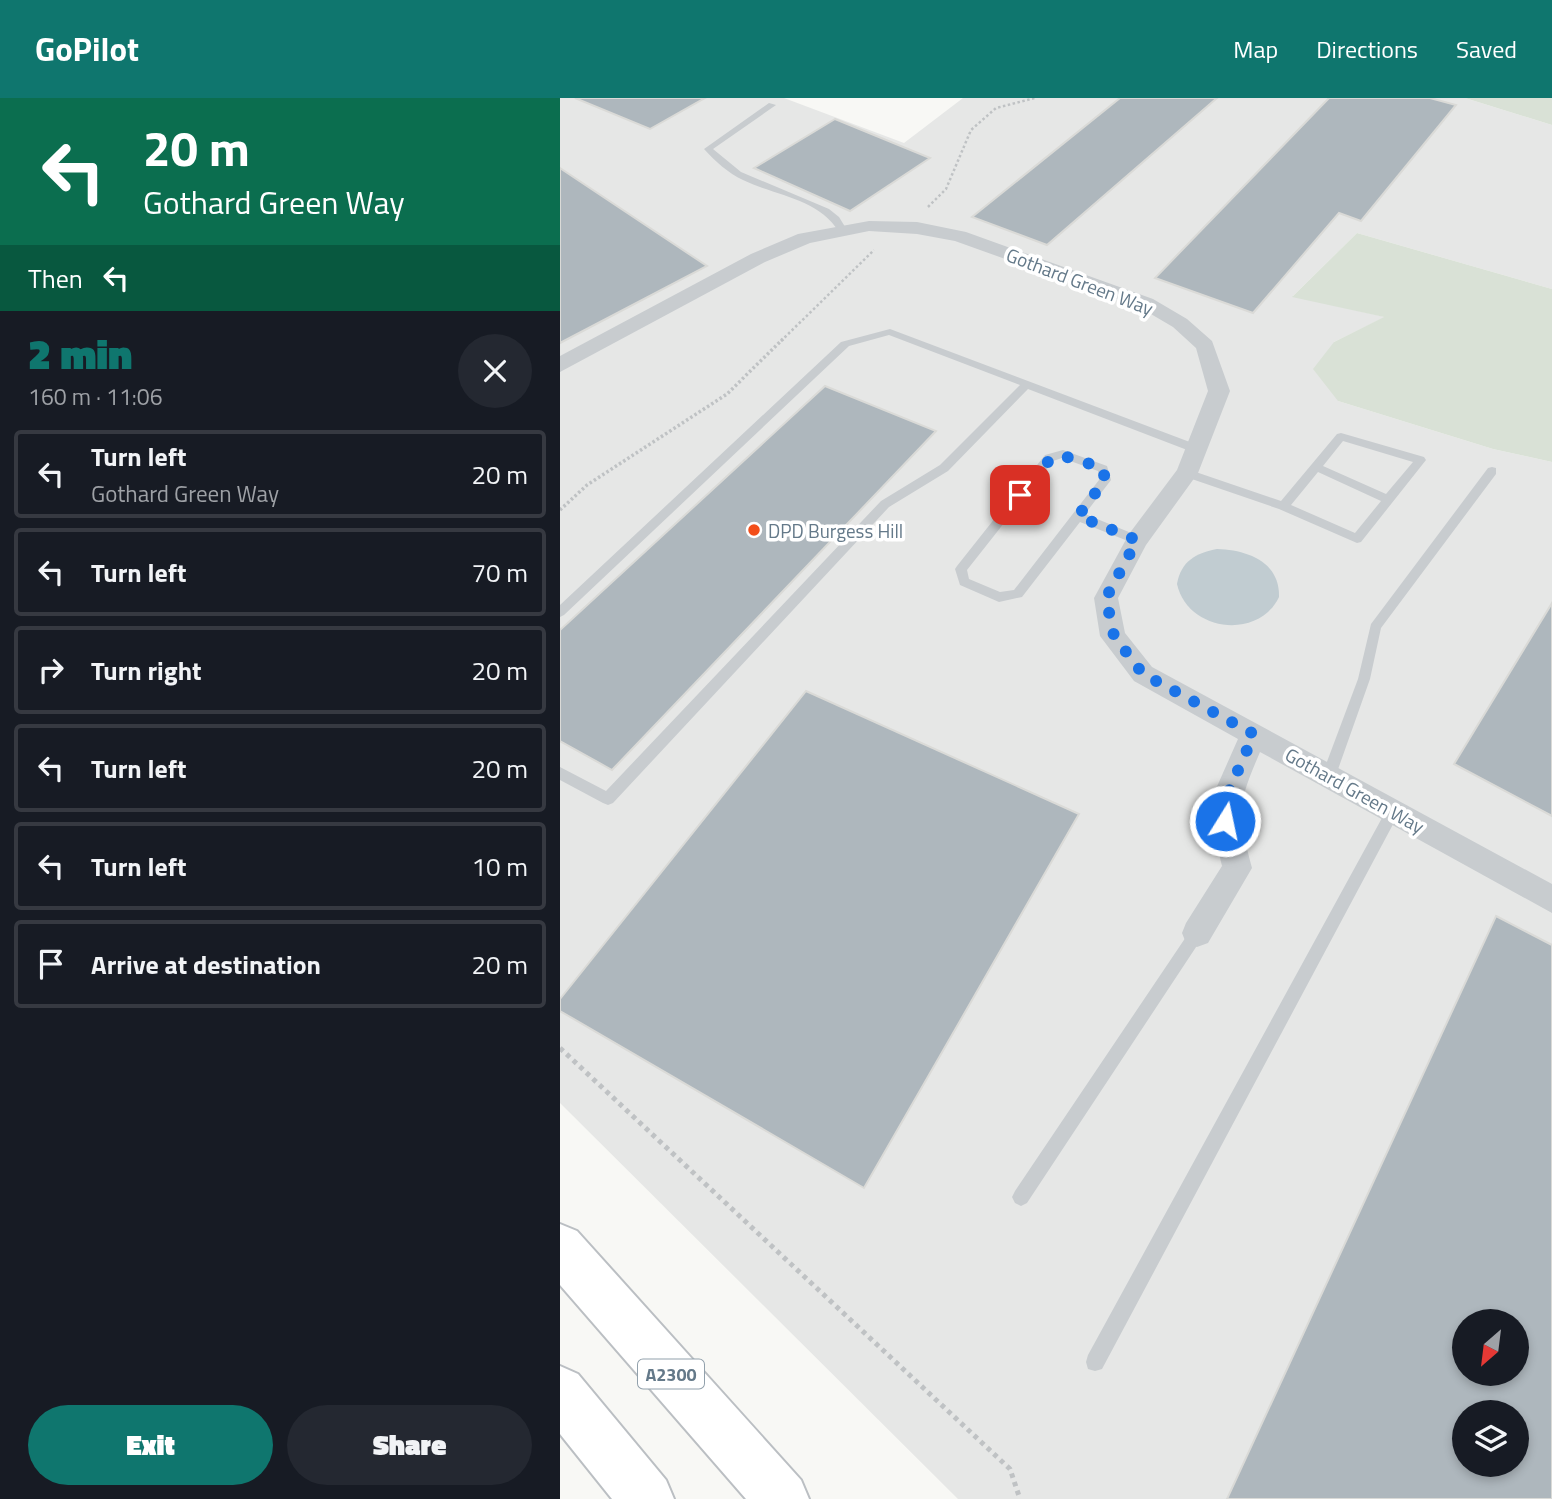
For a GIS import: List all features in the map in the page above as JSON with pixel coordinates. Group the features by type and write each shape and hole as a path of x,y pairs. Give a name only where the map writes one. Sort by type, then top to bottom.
{"main road":[{"name":"A2300","path":"560,1248 782,1499"},
{"path":"560,1392 647,1499"}],"street":[{"name":"Gothard Green Way","path":"560,365 758,258 805,238 869,226 916,228 958,236 1146,303 1180,323 1205,346 1219,390 1199,450 1187,473 1137,540 1106,598 1114,636 1143,674 1552,899"},
{"path":"1197,933 1237,868 1225,821 1229,791 1254,734"}],"lane":[{"path":"772,105 708,149 738,174 824,208 839,220 842,230"},
{"path":"560,612 845,344 890,332 1199,450"},
{"path":"560,773 608,799 885,504 944,468 1027,384"},
{"path":"1187,473 1283,506 1357,539 1420,460 1341,437 1283,506"},
{"path":"1063,454 1103,469 1105,480 1078,516 1018,594 999,597 964,582 961,569 1049,458 1063,454"},
{"path":"1316,467 1389,499"},
{"path":"1329,775 1364,679 1375,627 1492,471"},
{"path":"1078,516 1137,540"},
{"path":"1095,1362 1393,811"},
{"path":"1021,1197 1197,933"}],"path":[{"path":"560,510 587,485 727,394 885,240 911,241 920,216 946,189 971,130 996,108 1035,98"},
{"path":"560,1048 1010,1469 1020,1499"}],"shaded area":[{"path":"560,98 784,98 904,143 963,98 1465,98 1552,125 1552,289 1357,233 1293,296 1385,317 1334,342 1338,401 1493,449 1552,462 1552,1499 958,1499 560,1103"},
{"path":"1465,98 1552,98 1552,125"},
{"path":"1357,233 1552,289 1552,462 1493,449 1338,401 1313,369 1334,342 1384,317 1292,297"},
{"path":"1217,549 1251,555 1260,560 1274,575 1279,597 1269,611 1256,620 1240,625 1224,625 1194,612 1183,600 1177,584 1182,569 1196,556"}],"building":[{"path":"575,98 705,98 650,129"},
{"path":"1120,98 1217,98 1047,245 972,217"},
{"path":"1329,98 1430,98 1456,105 1361,221 1339,213 1253,313 1155,278"},
{"path":"835,119 930,158 850,211 754,168"},
{"path":"560,168 707,266 560,343"},
{"name":"DPD Burgess Hill","path":"825,386 936,431 612,770 560,741 560,630"},
{"path":"1552,603 1552,816 1454,764"},
{"path":"806,691 1079,814 864,1188 560,1011 560,999"},
{"path":"1496,916 1552,945 1552,1499 1227,1499"}],"place":[{"name":"DPD Burgess Hill","path":"754,530"}],"route":[{"path":"1020,495 1049,458 1063,454 1103,469 1105,480 1078,516 1137,540 1106,598 1114,636 1143,674 1254,734 1229,791 1225,821"}]}
